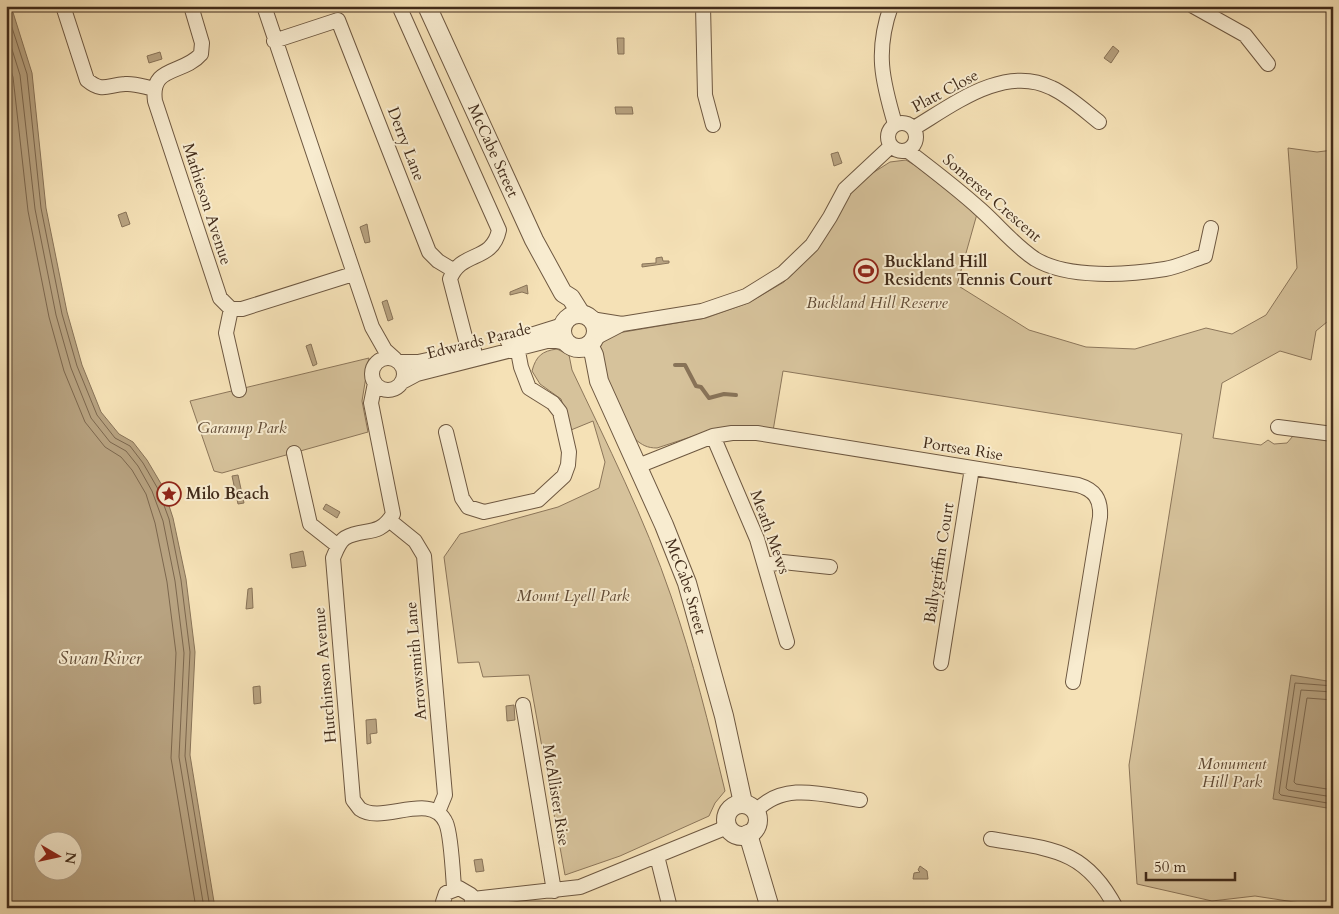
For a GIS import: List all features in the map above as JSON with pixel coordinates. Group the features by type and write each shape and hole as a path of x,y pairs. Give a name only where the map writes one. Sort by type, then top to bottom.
{"street":[{"path":"63,6 86,80 94,86 104,89 125,84 154,89 162,75 185,66 201,54 202,43 191,6"},
{"path":"264,6 274,41 372,326 385,350 404,370 402,382 398,387 388,390 378,401 374,414"},
{"path":"399,6 499,230 496,242 489,251 459,263 450,279 470,355"},
{"name":"McCabe Street","path":"427,6 534,240 564,293 562,303 575,319 596,328 592,342 600,381 687,583 749,807 758,816 756,827 748,834"},
{"path":"703,6 705,95 713,124"},
{"path":"891,6 886,21 882,51 882,82 895,124 888,135 891,146"},
{"path":"1193,6 1246,35 1268,64"},
{"name":"Derry Lane","path":"274,41 338,20 429,252 438,261 454,270"},
{"name":"Platt Close","path":"914,128 986,87 1013,81 1031,80 1054,88 1099,122"},
{"name":"Mathieson Avenue","path":"154,89 156,102 220,298 231,309"},
{"path":"895,124 906,123 914,128 916,141 908,150"},
{"name":"Somerset Crescent","path":"891,146 900,151 908,150 983,212 1013,243 1036,260 1057,268 1080,272 1121,272 1166,268 1205,256 1211,228"},
{"name":"Edwards Parade","path":"517,345 575,319 622,324 702,312 746,296 783,273 812,244 830,217 845,189 891,146"},
{"path":"239,390 226,333 231,309 242,309 353,274"},
{"name":"McCabe Street","path":"575,319 562,335 600,381"},
{"name":"Edwards Parade","path":"592,342 622,324"},
{"path":"372,326 377,362 372,373 378,387 388,390"},
{"name":"Edwards Parade","path":"397,361 418,362 470,355 551,340 569,345"},
{"path":"569,345 580,348 592,342"},
{"path":"446,432 462,498 468,507 475,511 484,512 538,500 564,476 568,465 569,452 560,412 553,403 530,388 521,367 517,345"},
{"name":"Edwards Parade","path":"402,382 417,374 470,355"},
{"path":"377,362 388,358 397,361"},
{"path":"294,453 310,524 338,546 345,538 381,529 393,514 371,403 375,383"},
{"path":"1278,427 1333,434"},
{"name":"Portsea Rise","path":"638,466 713,436 732,433 757,433 1078,485 1090,490 1098,499 1100,517 1073,682"},
{"name":"Meath Mews","path":"713,436 753,530 787,642"},
{"name":"Ballygriffin Court","path":"941,663 972,468"},
{"name":"Arrowsmith Lane","path":"389,520 415,540 424,556 446,795 438,812"},
{"name":"Hutchinson Avenue","path":"338,546 334,558 353,800 360,808 369,812 428,808 438,812"},
{"path":"765,565 783,562 830,568"},
{"name":"McAllister Rise","path":"522,705 554,891"},
{"path":"454,888 468,891 473,904 508,902 580,887 720,830 727,825 729,810 733,806 749,807 789,792 860,800"},
{"path":"438,812 446,823 454,888"},
{"path":"727,825 738,835 748,834 770,908"},
{"path":"991,839 1055,850 1074,858 1106,889 1116,908"},
{"path":"657,856 670,908"},
{"path":"443,908 444,897 454,888"}],"green space":[{"path":"1288,148 1317,152 1333,150 1333,317 1316,331 1311,360 1280,351 1222,383 1213,438 1261,445 1268,440 1274,444 1287,443 1293,436 1333,437 1333,908 1255,896 1212,901 1137,884 1129,765 1182,434 783,371 773,431 737,426 718,428 653,448 645,446 635,439 607,383 600,359 601,343 612,334 706,318 748,303 784,282 810,256 832,227 848,197 860,181 890,162 906,160 977,214 957,285 1029,330 1086,347 1135,349 1206,328 1232,334 1266,315 1297,268"},
{"name":"Mount Lyell Park","path":"557,349 569,355 572,370 625,482 661,567 694,668 725,791 715,803 709,816 620,856 565,875 529,675 483,677 479,662 458,663 444,557 460,534 558,507 599,488 605,462 593,421 571,430 561,399 540,384 532,371 540,355"},
{"name":"Garanup Park","path":"369,358 362,401 368,432 222,473 214,471 190,401"}],"water":[{"name":"Swan River","path":"6,6 11,6 32,73 46,208 67,312 82,365 101,412 119,434 133,442 147,460 163,487 173,518 186,579 195,652 190,755 215,908 6,908"},
{"path":"617,38 624,38 624,54 618,54"},
{"path":"1113,46 1119,51 1111,63 1104,58"},
{"path":"160,52 162,59 149,63 147,56"},
{"path":"615,107 632,107 633,114 616,114"},
{"path":"838,152 842,163 834,166 831,154"},
{"path":"126,212 130,224 122,227 118,215"},
{"path":"367,224 370,242 365,243 360,227"},
{"path":"662,257 663,261 669,261 669,263 642,267 642,264 656,263 656,258"},
{"path":"527,285 528,294 522,292 510,295 510,292"},
{"path":"387,300 393,319 388,321 382,302"},
{"path":"311,344 317,364 313,366 306,346"},
{"path":"238,475 244,503 238,504 232,476"},
{"path":"326,504 340,512 337,518 323,509"},
{"path":"303,551 306,566 292,568 290,554"},
{"path":"252,588 253,608 246,609 248,589"},
{"path":"1291,675 1333,682 1333,809 1273,799"},
{"path":"260,686 261,703 254,704 253,687"},
{"path":"514,705 515,720 507,721 506,706"},
{"path":"376,719 377,733 370,734 371,743 367,744 366,720"},
{"path":"482,859 484,871 476,872 474,860"},
{"path":"920,866 927,871 928,879 913,879 914,873 920,872 918,870"}],"waterway":[{"path":"675,365 685,365 696,386 701,387 709,398 724,394 736,395"}],"place":[{"name":"Buckland Hill Residents Tennis Court","path":"866,271"},
{"name":"Milo Beach","path":"169,494"}],"park label":[{"name":"Buckland Hill Reserve","path":"877,303"},
{"name":"Monument Hill Park","path":"1232,773"}]}
